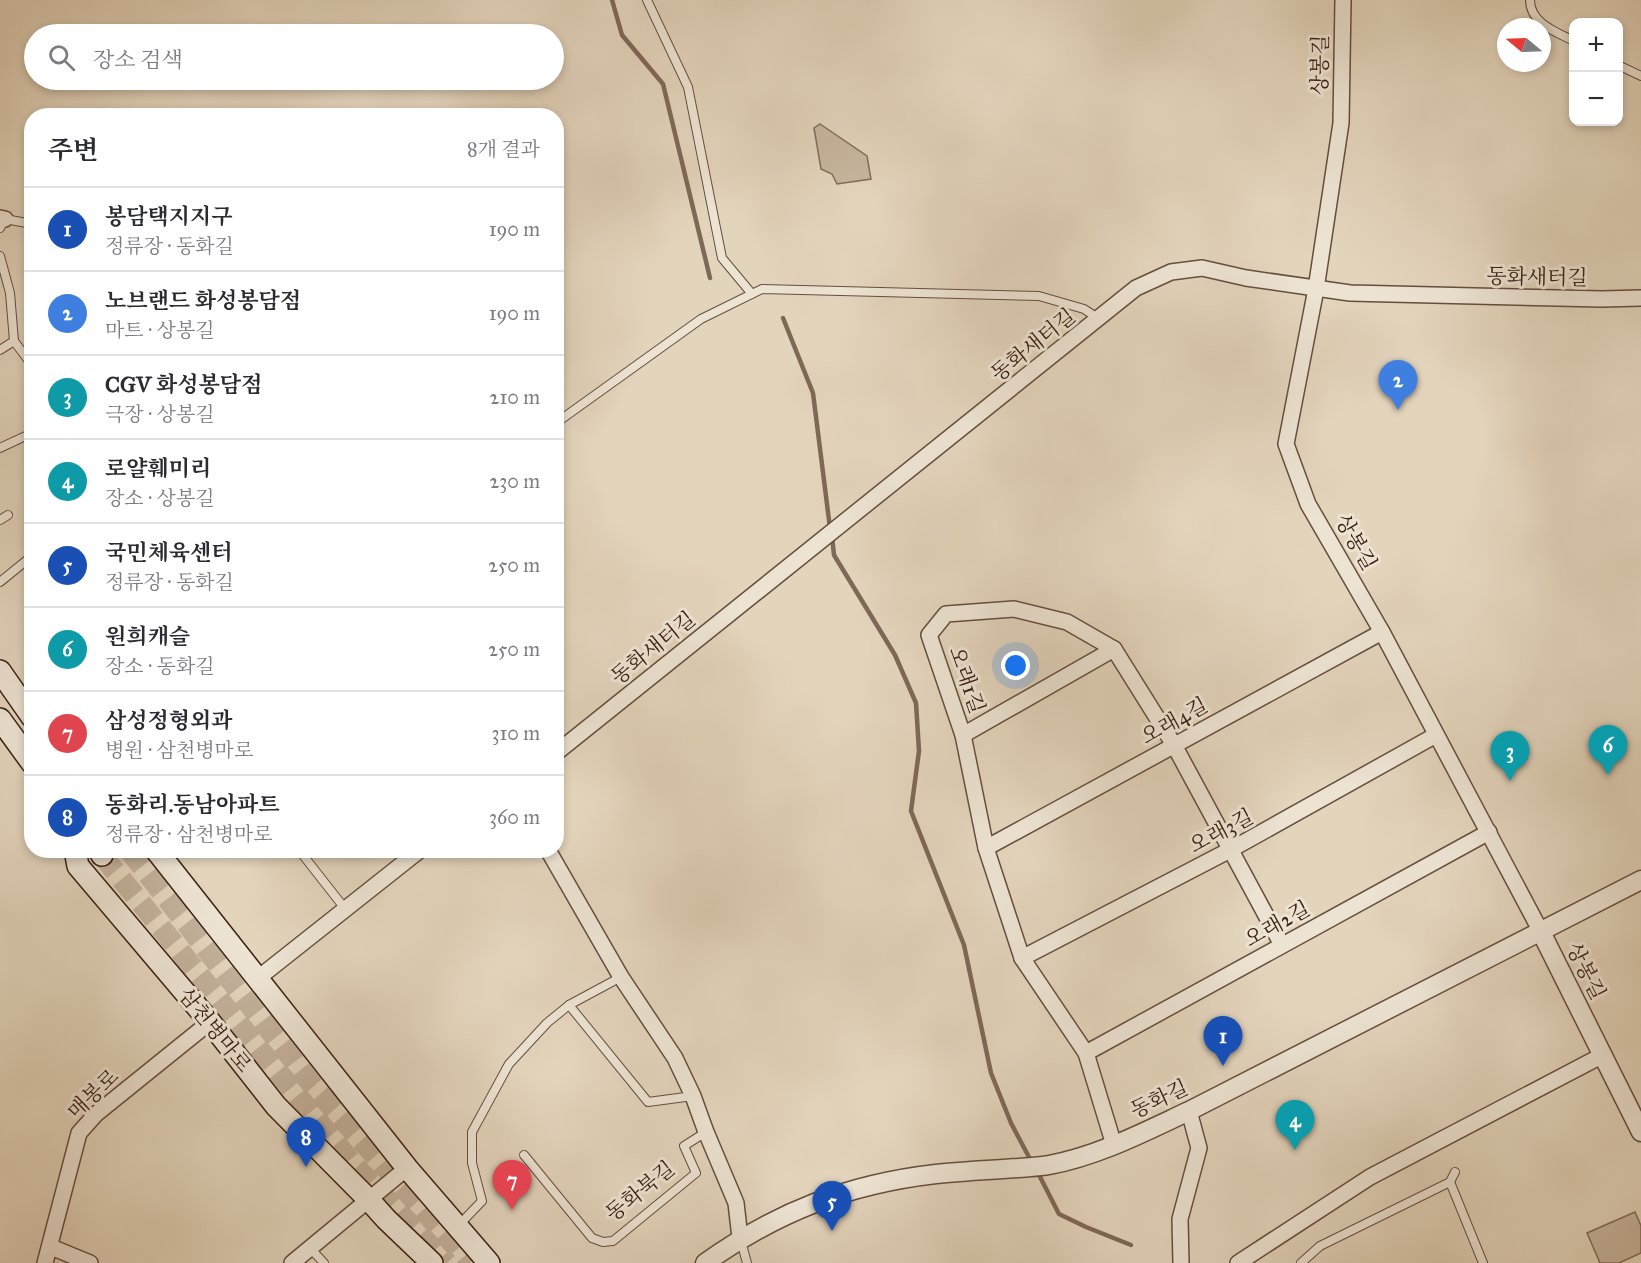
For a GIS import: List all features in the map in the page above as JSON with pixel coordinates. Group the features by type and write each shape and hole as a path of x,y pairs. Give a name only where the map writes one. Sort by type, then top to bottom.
{"main road":[{"path":"0,671 24,706"},
{"path":"0,719 24,752"},
{"name":"삼천병마로","path":"76,858 78,866 210,1022 276,1106 432,1263"},
{"path":"162,858 407,1168 489,1263"}],"street":[{"name":"상봉길","path":"1343,0 1341,123 1316,289 1286,444 1308,504 1382,632 1489,832 1641,1132"},
{"name":"동화새터길","path":"564,747 1136,288 1171,272 1202,268 1246,278 1350,293 1641,298"},
{"name":"오래1길","path":"1114,1145 1086,1053 1023,958 986,848 963,735 929,635 946,614 1014,609 1067,622 1114,649 1174,745 1282,945"},
{"name":"오래4길","path":"986,848 1382,632"},
{"path":"963,735 1114,649"},
{"name":"오래3길","path":"1023,958 1230,850 1436,735"},
{"name":"오래2길","path":"1086,1053 1489,832"},
{"path":"257,979 410,858"},
{"path":"553,858 621,977 675,1058 693,1096 736,1203 740,1238"},
{"name":"동화길","path":"705,1263 740,1238 811,1203 845,1192 887,1181 917,1177 1046,1166 1078,1159 1114,1145 1189,1111 1641,880"},
{"name":"매봉로","path":"45,1263 79,1133 96,1114 210,1022"},
{"path":"1238,1263 1370,1177 1603,1055"},
{"path":"1181,1263 1180,1219 1198,1148 1189,1111"},
{"path":"292,1263 407,1168"},
{"path":"51,1247 90,1263"}],"lane":[{"path":"647,0 688,87 722,258 752,294"},
{"path":"1530,0 1530,9 1543,25 1569,38"},
{"path":"1623,67 1641,76"},
{"path":"2,221 24,223"},
{"path":"0,256 10,292 14,341 24,354"},
{"path":"564,417 701,320 762,289 1039,296 1084,309 1099,319"},
{"path":"0,350 14,341"},
{"path":"0,448 24,438"},
{"path":"0,520 8,514"},
{"path":"0,582 24,562"},
{"path":"306,858 346,910"},
{"path":"458,1226 482,1201 472,1163 472,1132 509,1064 547,1023 569,1005 621,977"},
{"path":"569,1005 648,1102 693,1096"},
{"name":"동화북길","path":"524,1155 592,1238 603,1242 613,1241 696,1173 684,1146 706,1132"},
{"path":"1301,1263 1320,1246 1450,1182 1455,1172"},
{"path":"1450,1182 1483,1263"},
{"path":"740,1238 747,1263"},
{"path":"309,1247 324,1263"}],"shaded area":[{"path":"820,124 867,156 871,179 837,184 832,174 821,169 814,128"},
{"path":"1635,1212 1641,1226 1641,1253 1619,1263 1600,1263 1587,1233"}],"waterway":[{"path":"612,0 622,35 663,84 710,278"},
{"path":"783,318 813,393 830,528"},
{"path":"832,536 834,555 895,655 916,703 919,751 911,811 964,945 991,1073 1011,1123 1031,1161"},
{"path":"1037,1171 1059,1214 1131,1245"}],"tunnel":[{"path":"104,858 353,1164 447,1263"},
{"path":"135,858 313,1086 470,1263"}],"place":[{"name":"노브랜드 화성봉담점","path":"1398,410"},
{"name":"원희캐슬","path":"1608,775"},
{"name":"CGV 화성봉담점","path":"1510,781"},
{"name":"봉담택지지구","path":"1223,1066"},
{"name":"로얄훼미리","path":"1295,1150"},
{"name":"동화리.동남아파트","path":"306,1167"},
{"name":"삼성정형외과","path":"512,1210"},
{"name":"국민체육센터","path":"832,1231"}]}
